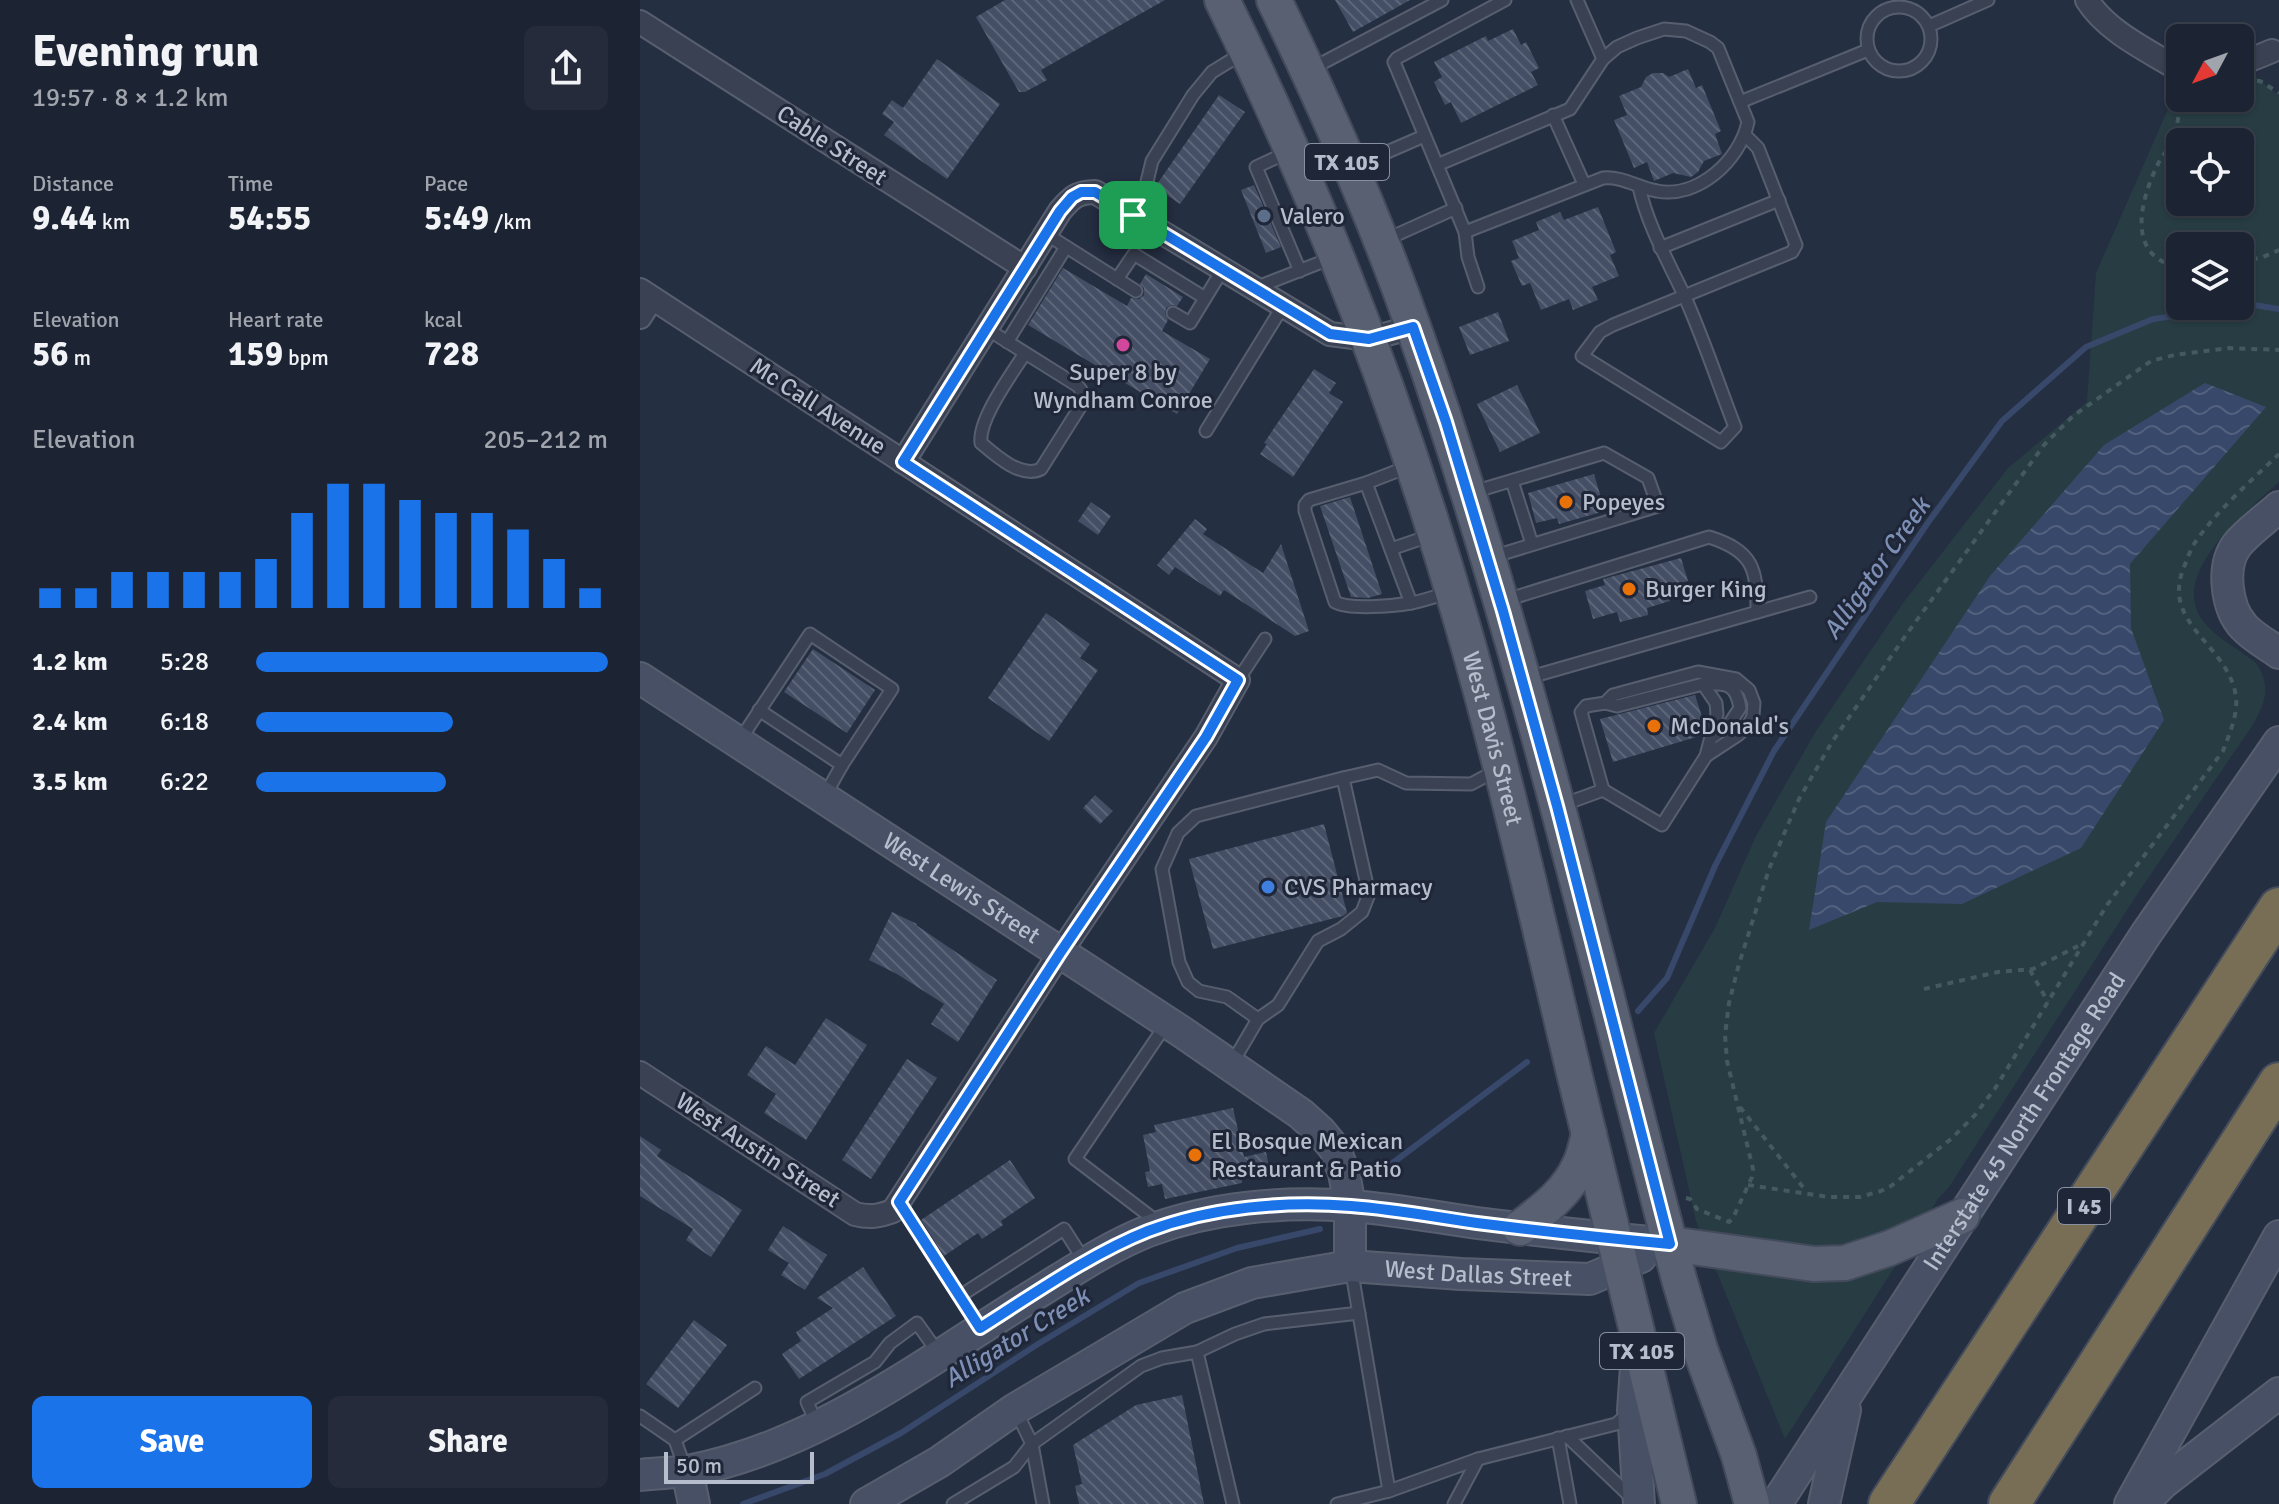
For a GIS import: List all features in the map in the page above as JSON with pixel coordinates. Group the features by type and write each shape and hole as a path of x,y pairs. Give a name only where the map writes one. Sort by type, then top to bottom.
{"highway":[{"name":"I 45","path":"1889,1504 2279,908"},
{"path":"2009,1504 2279,1083"}],"main road":[{"name":"West Davis Street","path":"1222,0 1292,150 1369,339 1413,465 1452,592 1500,768 1679,1504"},
{"name":"West Davis Street","path":"1274,0 1380,242 1413,327 1468,494 1557,806 1670,1244 1700,1349 1739,1456 1752,1504"},
{"path":"1500,768 1517,793 1534,806 1557,806"},
{"path":"1520,1228 1551,1205 1566,1188 1580,1165 1589,1134"},
{"path":"1670,1244 1814,1264 1845,1263 1890,1248 1962,1216"}],"street":[{"path":"2087,0 2104,20 2166,62"},
{"name":"Cable Street","path":"640,22 1025,268"},
{"path":"2254,65 2277,48"},
{"path":"903,462 1060,211 1081,192 1095,192 1330,334 1369,339 1413,327"},
{"name":"Mc Call Avenue","path":"644,301 903,462 1238,680"},
{"path":"2279,507 2237,545 2229,564 2228,589 2233,610 2244,627 2279,653"},
{"name":"West Lewis Street","path":"640,678 1301,1114 1335,1149 1344,1173 1350,1206 1350,1266"},
{"path":"899,1202 1060,953 1206,737 1238,680"},
{"name":"Interstate 45 North Frontage Road","path":"1776,1504 2146,934 2279,742"},
{"name":"West Austin Street","path":"640,1073 855,1214 879,1216 893,1211 899,1202"},
{"name":"West Dallas Street","path":"640,1475 687,1471 761,1451 818,1427 884,1390 1104,1251 1191,1217 1288,1205 1350,1206 1520,1228 1618,1252 1670,1244"},
{"path":"2130,1504 2279,1236"},
{"name":"West Dallas Street","path":"866,1504 939,1462 1015,1409 1185,1308 1252,1283 1350,1266 1590,1279 1618,1252"},
{"path":"1638,1335 1633,1410 1639,1504"},
{"path":"1824,1504 1849,1389"},
{"path":"2142,1504 2163,1483 2279,1393"},
{"path":"687,1471 694,1504"}],"lane":[{"path":"1307,72 1442,0"},
{"path":"1478,287 1468,257 1465,232 1394,62 1505,0"},
{"path":"1577,0 1603,59"},
{"path":"1929,26 1988,0"},
{"path":"1905,7 1924,18 1929,26 1929,52 1909,70 1883,68 1868,50 1868,28 1882,11 1905,7"},
{"path":"1437,165 1570,109 1603,59 1617,47 1637,38 1664,29 1686,31 1718,48 1748,122 1745,135 1725,165 1711,177 1677,191 1661,192 1610,177 1584,184 1465,232"},
{"path":"1740,102 1868,50"},
{"path":"1133,215 1144,194 1152,161 1193,95 1212,72 1247,51"},
{"path":"1553,115 1584,184"},
{"path":"1639,187 1660,248 1684,295 1735,427 1721,442 1582,356 1600,332 1613,325 1684,295 1792,252 1795,249 1758,148 1745,135"},
{"path":"1350,168 1424,136"},
{"path":"1292,150 1256,167 1300,271"},
{"path":"1660,248 1779,200"},
{"path":"1380,242 1456,208"},
{"path":"1046,234 1136,291"},
{"path":"1007,342 1066,247"},
{"path":"1117,279 1134,254 1205,298"},
{"path":"1254,288 1337,257"},
{"path":"1173,313 1190,323 1223,269"},
{"path":"1206,431 1283,306"},
{"path":"987,329 1078,386 1083,397 1082,404 1041,469 1031,472 1022,471 991,451 981,443 980,434 1025,353"},
{"path":"1468,494 1604,453 1648,478 1658,506 1487,558"},
{"path":"1413,465 1309,500 1305,505 1335,602 1340,605 1357,607 1411,603 1452,592"},
{"path":"1512,481 1532,544"},
{"path":"1366,483 1411,603"},
{"path":"1391,549 1434,534"},
{"path":"1500,602 1709,537 1743,552 1753,571 1757,612"},
{"path":"1522,679 1810,597"},
{"path":"738,742 810,634 892,689 823,798"},
{"path":"1238,680 1265,639"},
{"path":"1605,703 1613,695 1698,672 1736,679 1749,690 1754,703 1753,716 1738,735 1706,756"},
{"path":"1703,684 1716,703 1717,714 1706,756 1662,825 1603,790 1581,712 1586,706 1605,703 1617,706 1703,684 1727,685 1735,690 1740,708 1728,726 1711,738"},
{"path":"759,710 842,765"},
{"path":"1258,1019 1227,997 1199,991 1188,982 1179,962 1162,869 1178,833 1196,816 1378,770 1406,783 1471,784 1500,768"},
{"path":"1231,1066 1258,1019 1278,1005 1318,941 1341,929 1362,912 1369,894 1343,778"},
{"path":"1557,806 1603,790"},
{"path":"1163,1226 1075,1159 1167,1023"},
{"path":"899,1202 980,1328"},
{"path":"960,1296 1064,1229 1086,1263"},
{"path":"1350,1266 1389,1491"},
{"path":"953,1504 1014,1467 1032,1444 1141,1366 1162,1358 1197,1352 1264,1324 1359,1313"},
{"path":"1197,1352 1233,1504"},
{"path":"675,1440 755,1388"},
{"path":"1015,1409 1032,1444 1043,1504"},
{"path":"1337,1504 1389,1491 1478,1459 1616,1424 1633,1410"},
{"path":"640,1416 675,1440 687,1471"},
{"path":"1562,1437 1570,1504"},
{"path":"1562,1437 1639,1504"},
{"path":"1454,1504 1478,1459"}],"path":[{"path":"2254,78 2279,93"},
{"path":"2166,263 2155,258 2146,246 2141,228 2143,206 2158,162 2171,145 2178,112"},
{"path":"2254,259 2279,250"},
{"path":"1684,1197 1690,1199 1697,1209 1729,1222 1748,1185 1753,1169 1726,1054 1727,1015 1739,964 1769,869 1799,799 1832,742 1906,635 2044,445 2073,416 2151,361 2229,348 2279,350"},
{"path":"1748,1185 1839,1198 1860,1197 1881,1191 1919,1166 1951,1139 1975,1115 1996,1087 2081,944 2114,895 2223,751 2232,726 2236,699 2220,658 2189,623 2179,602 2180,578 2193,546 2214,518 2279,454"},
{"path":"1924,989 1998,972 2030,970 2081,944"},
{"path":"2030,970 2048,1002"},
{"path":"1737,1104 1807,1193"}],"green space":[{"path":"2254,75 2279,96 2279,482 2216,544 2195,583 2195,602 2203,621 2221,639 2256,663 2264,679 2265,695 2252,726 2138,893 1785,1439 1696,1221 1654,1033 1715,928 1756,836 1816,731 1903,603 2008,468 2087,402 2096,273 2167,112 2254,112"}],"water":[{"path":"2205,383 2266,407 2130,564 2131,628 2164,720 2081,848 1962,904 1877,902 1809,930 1826,822 1990,576 2104,445"}],"building":[{"path":"1005,0 1165,0 1041,70 1047,80 1019,92 976,17"},
{"path":"1335,0 1410,0 1353,32"},
{"path":"1513,29 1521,45 1526,42 1539,68 1531,72 1538,85 1461,123 1451,102 1445,105 1434,82 1442,77 1434,62 1486,36 1488,41"},
{"path":"937,59 1000,104 947,179 884,135 894,122 882,114 892,100 903,108"},
{"path":"1688,69 1696,88 1702,85 1721,131 1715,134 1722,154 1704,161 1691,177 1673,173 1654,181 1647,162 1634,168 1614,120 1627,115 1619,96 1641,87 1646,77 1653,73 1663,73 1669,77"},
{"path":"1219,95 1245,112 1180,204 1155,187"},
{"path":"1254,185 1281,247 1266,253 1241,190"},
{"path":"1598,207 1616,252 1610,255 1619,276 1592,287 1598,300 1573,310 1569,299 1541,310 1530,283 1522,286 1511,261 1519,258 1512,241 1539,230 1536,222 1560,212 1564,220"},
{"name":"Super 8 by Wyndham Conroe","path":"1063,268 1127,306 1131,298 1139,299 1144,295 1140,284 1146,274 1183,297 1177,306 1166,308 1168,320 1162,331 1210,359 1177,414 1028,325"},
{"path":"1498,312 1509,341 1470,355 1459,327"},
{"path":"1314,369 1336,383 1329,393 1343,402 1293,477 1260,454 1267,444 1264,443"},
{"path":"1517,385 1540,433 1500,452 1477,404"},
{"name":"Popeyes","path":"1594,474 1605,511 1559,524 1557,518 1536,523 1528,493"},
{"path":"1350,497 1382,594 1368,598 1351,597 1320,506"},
{"path":"1091,502 1111,516 1098,535 1078,521"},
{"path":"1195,519 1207,529 1203,534 1263,573 1281,544 1309,631 1295,636 1224,590 1220,596 1175,567 1169,575 1157,565"},
{"name":"Burger King","path":"1681,558 1688,581 1666,587 1670,601 1647,608 1648,615 1620,622 1617,612 1593,619 1585,591 1605,585 1603,579"},
{"path":"1046,613 1090,644 1080,658 1098,670 1049,741 988,698"},
{"path":"813,649 875,690 847,733 784,692"},
{"name":"McDonald's","path":"1695,695 1705,726 1703,735 1613,762 1600,719"},
{"path":"1095,795 1113,811 1100,824 1083,808"},
{"name":"CVS Pharmacy","path":"1324,824 1347,913 1213,949 1189,859"},
{"path":"892,912 917,924 997,980 958,1042 931,1024 944,1004 869,960"},
{"path":"826,1018 867,1045 806,1140 764,1113 776,1094 747,1075 766,1046 795,1065"},
{"path":"907,1059 937,1078 871,1179 842,1160"},
{"name":"El Bosque Mexican Restaurant & Patio","path":"1233,1108 1244,1157 1266,1152 1270,1172 1242,1178 1242,1183 1165,1199 1162,1184 1148,1187 1145,1172 1150,1171 1143,1135 1156,1132 1154,1125"},
{"path":"640,1136 661,1150 657,1156 742,1210 711,1257 686,1240 693,1229 640,1196"},
{"path":"1010,1160 1035,1198 1001,1221 1003,1225 982,1239 978,1233 944,1256 921,1220"},
{"path":"783,1226 827,1255 805,1290 781,1275 789,1263 768,1250"},
{"path":"863,1267 896,1316 799,1379 782,1354 801,1341 796,1332 833,1308 817,1298"},
{"path":"694,1320 727,1345 678,1408 646,1384"},
{"path":"1182,1395 1204,1504 1079,1504 1075,1486 1082,1484 1073,1445 1136,1405"}],"waterway":[{"name":"Alligator Creek","path":"1638,1011 1667,978 1715,866 1774,751 1927,524 2002,421 2086,347 2153,319 2254,305 2279,309"},
{"name":"Alligator Creek","path":"1386,1168 1527,1062"},
{"name":"Alligator Creek","path":"743,1504 825,1474 901,1433 1139,1283 1237,1248 1320,1229"}],"place":[{"name":"Valero","path":"1264,216"},
{"name":"Super 8 by Wyndham Conroe","path":"1123,345"},
{"name":"Popeyes","path":"1566,502"},
{"name":"Burger King","path":"1629,589"},
{"name":"McDonald's","path":"1654,726"},
{"name":"CVS Pharmacy","path":"1268,887"},
{"name":"El Bosque Mexican Restaurant & Patio","path":"1195,1155"}],"route":[{"path":"1081,192 1095,192 1133,215 1330,334 1369,339 1413,327 1446,422 1503,611 1557,806 1670,1244 1350,1206 1288,1205 1235,1210 1191,1217 1148,1231 1104,1251 980,1328 899,1202 1060,953 1206,737 1238,680 903,462 1060,211 1072,197 1081,192"}]}
